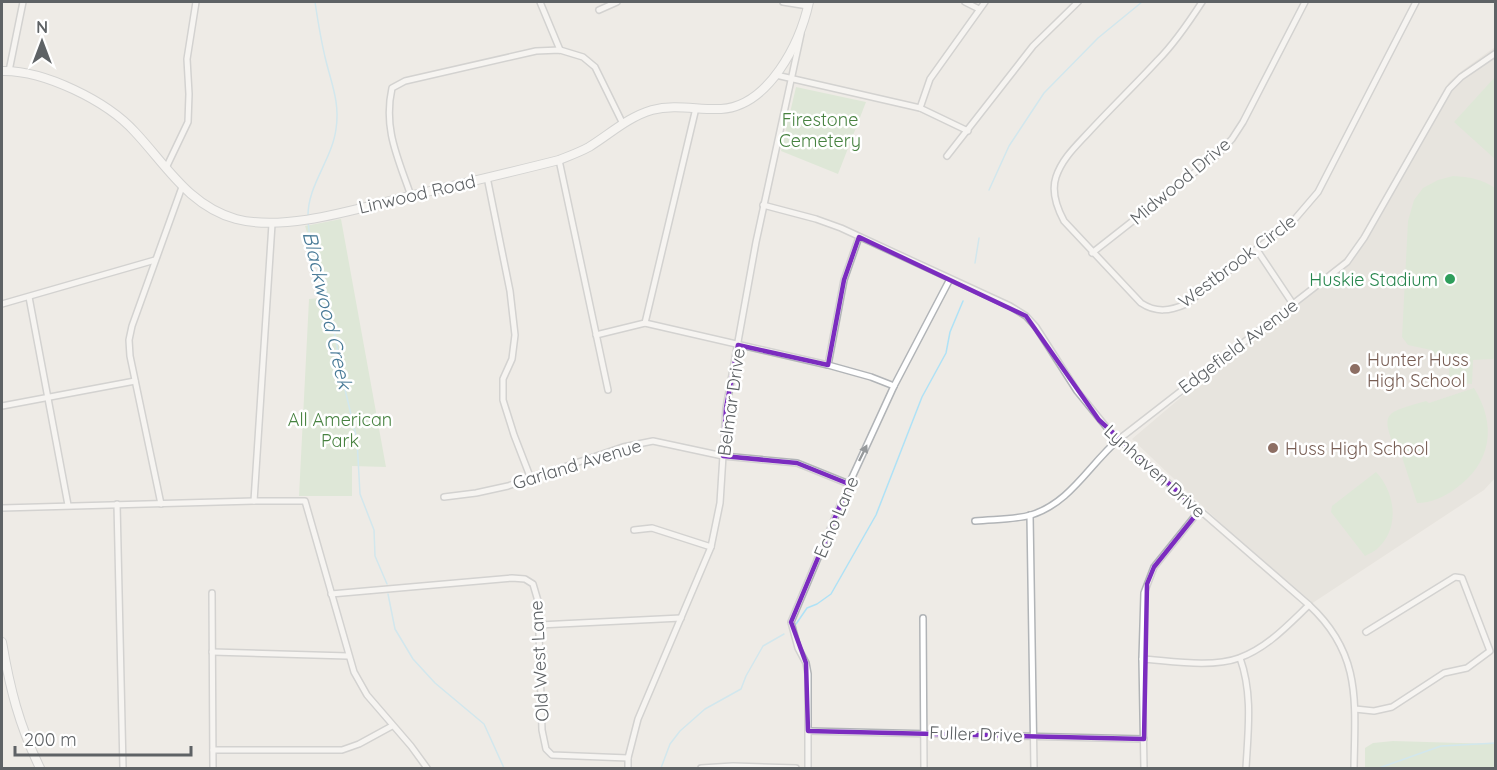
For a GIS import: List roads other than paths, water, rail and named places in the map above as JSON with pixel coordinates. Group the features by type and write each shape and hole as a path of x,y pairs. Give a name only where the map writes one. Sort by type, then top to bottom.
{"main road":[{"name":"Linwood Road","path":"5,71 46,80 96,102 133,129 182,188 204,205 224,215 246,221 272,224 411,196 559,160 586,148 623,124 654,110 667,107 720,109 739,106 759,94 776,75 802,24 809,4"},
{"path":"2,642 13,702 40,768"}],"street":[{"path":"5,71 23,2"},
{"path":"166,168 188,122 187,59 196,2"},
{"path":"540,2 560,50"},
{"path":"599,10 617,2"},
{"path":"783,2 809,4"},
{"path":"965,2 979,9"},
{"path":"920,108 930,80 985,2"},
{"path":"947,156 1032,46 1078,2"},
{"name":"Westbrook Circle","path":"1202,2 1160,59 1067,156 1060,167 1054,187 1057,206 1064,221 1141,303 1155,310 1178,308 1186,304 1294,220 1318,192 1416,2"},
{"name":"Midwood Drive","path":"1092,253 1218,154 1232,139 1305,2"},
{"name":"Belmar Drive","path":"628,768 628,758 638,719 711,547 720,503 726,408 763,205 792,79 802,24"},
{"path":"411,196 389,131 390,97 395,85 536,51 560,50 583,57 595,67 623,124"},
{"name":"Edgefield Avenue","path":"975,521 1030,515 1056,503 1070,492 1105,450 1347,262 1364,238 1449,89 1461,77 1496,53"},
{"path":"776,75 920,108 968,131"},
{"path":"645,323 696,108"},
{"path":"559,160 608,390"},
{"path":"487,177 510,291 515,335 512,359 503,379 503,400 531,479"},
{"path":"161,504 130,356 130,332 182,188"},
{"name":"Lynhaven Drive","path":"763,205 816,219 859,237 1010,306 1031,321 1077,391 1118,440 1309,605 1334,633 1352,674 1355,709 1354,768"},
{"path":"254,501 272,224"},
{"path":"828,365 844,280 859,237"},
{"path":"1257,250 1293,304"},
{"path":"2,304 155,260"},
{"name":"Echo Lane","path":"808,768 806,663 798,648 791,622 849,484 894,386 950,279"},
{"path":"29,297 69,505"},
{"path":"596,335 645,323 828,365 871,376 894,386"},
{"path":"2,406 135,381"},
{"name":"Garland Avenue","path":"444,497 476,493 531,479 642,442 664,443 723,456 797,463 849,484"},
{"path":"2,508 305,501 354,672 367,695 427,768"},
{"path":"117,504 123,768"},
{"path":"1144,768 1142,659 1144,603 1150,575 1165,552 1199,511"},
{"path":"1030,515 1034,768"},
{"path":"634,530 652,528 711,547"},
{"path":"1355,709 1374,711 1392,707 1444,673 1467,668 1490,651 1462,578 1455,577 1366,632"},
{"name":"Old West Lane","path":"331,594 512,578 525,579 533,584 538,601 542,730 546,748 552,754 628,758"},
{"path":"212,593 213,768"},
{"path":"1142,659 1211,663 1240,658 1274,638 1309,605"},
{"path":"539,624 681,618"},
{"path":"923,618 924,768"},
{"path":"212,652 348,656"},
{"path":"1240,658 1249,702 1246,768"},
{"path":"213,750 342,750 359,744 392,726"},
{"name":"Fuller Drive","path":"808,731 1144,739"},
{"path":"701,768 734,766 795,768"}],"waterway":[{"name":"Blackwood Creek","path":"308,217 311,195 334,140 337,120 335,95 315,2"},
{"path":"989,190 1009,146 1044,93 1098,38 1142,2"},
{"name":"Blackwood Creek","path":"308,222 311,247 328,297 344,385 357,440 360,494 374,530 375,556 387,584"},
{"path":"975,263 979,238"},
{"path":"796,624 807,608 831,594 876,515 922,397 946,353 950,332 963,301"},
{"name":"Blackwood Creek","path":"388,594 395,629 413,659 435,683 484,724 504,768"},
{"path":"661,768 670,744 680,731 705,709 741,689 763,646 784,634"},
{"path":"1379,768 1441,746 1496,743"}],"place":[{"name":"Huskie Stadium","path":"1450,279"},
{"name":"Hunter Huss High School","path":"1355,369"},
{"name":"Huss High School","path":"1273,448"}],"park label":[{"name":"Firestone Cemetery","path":"820,129"},
{"name":"All American Park","path":"340,429"}]}
